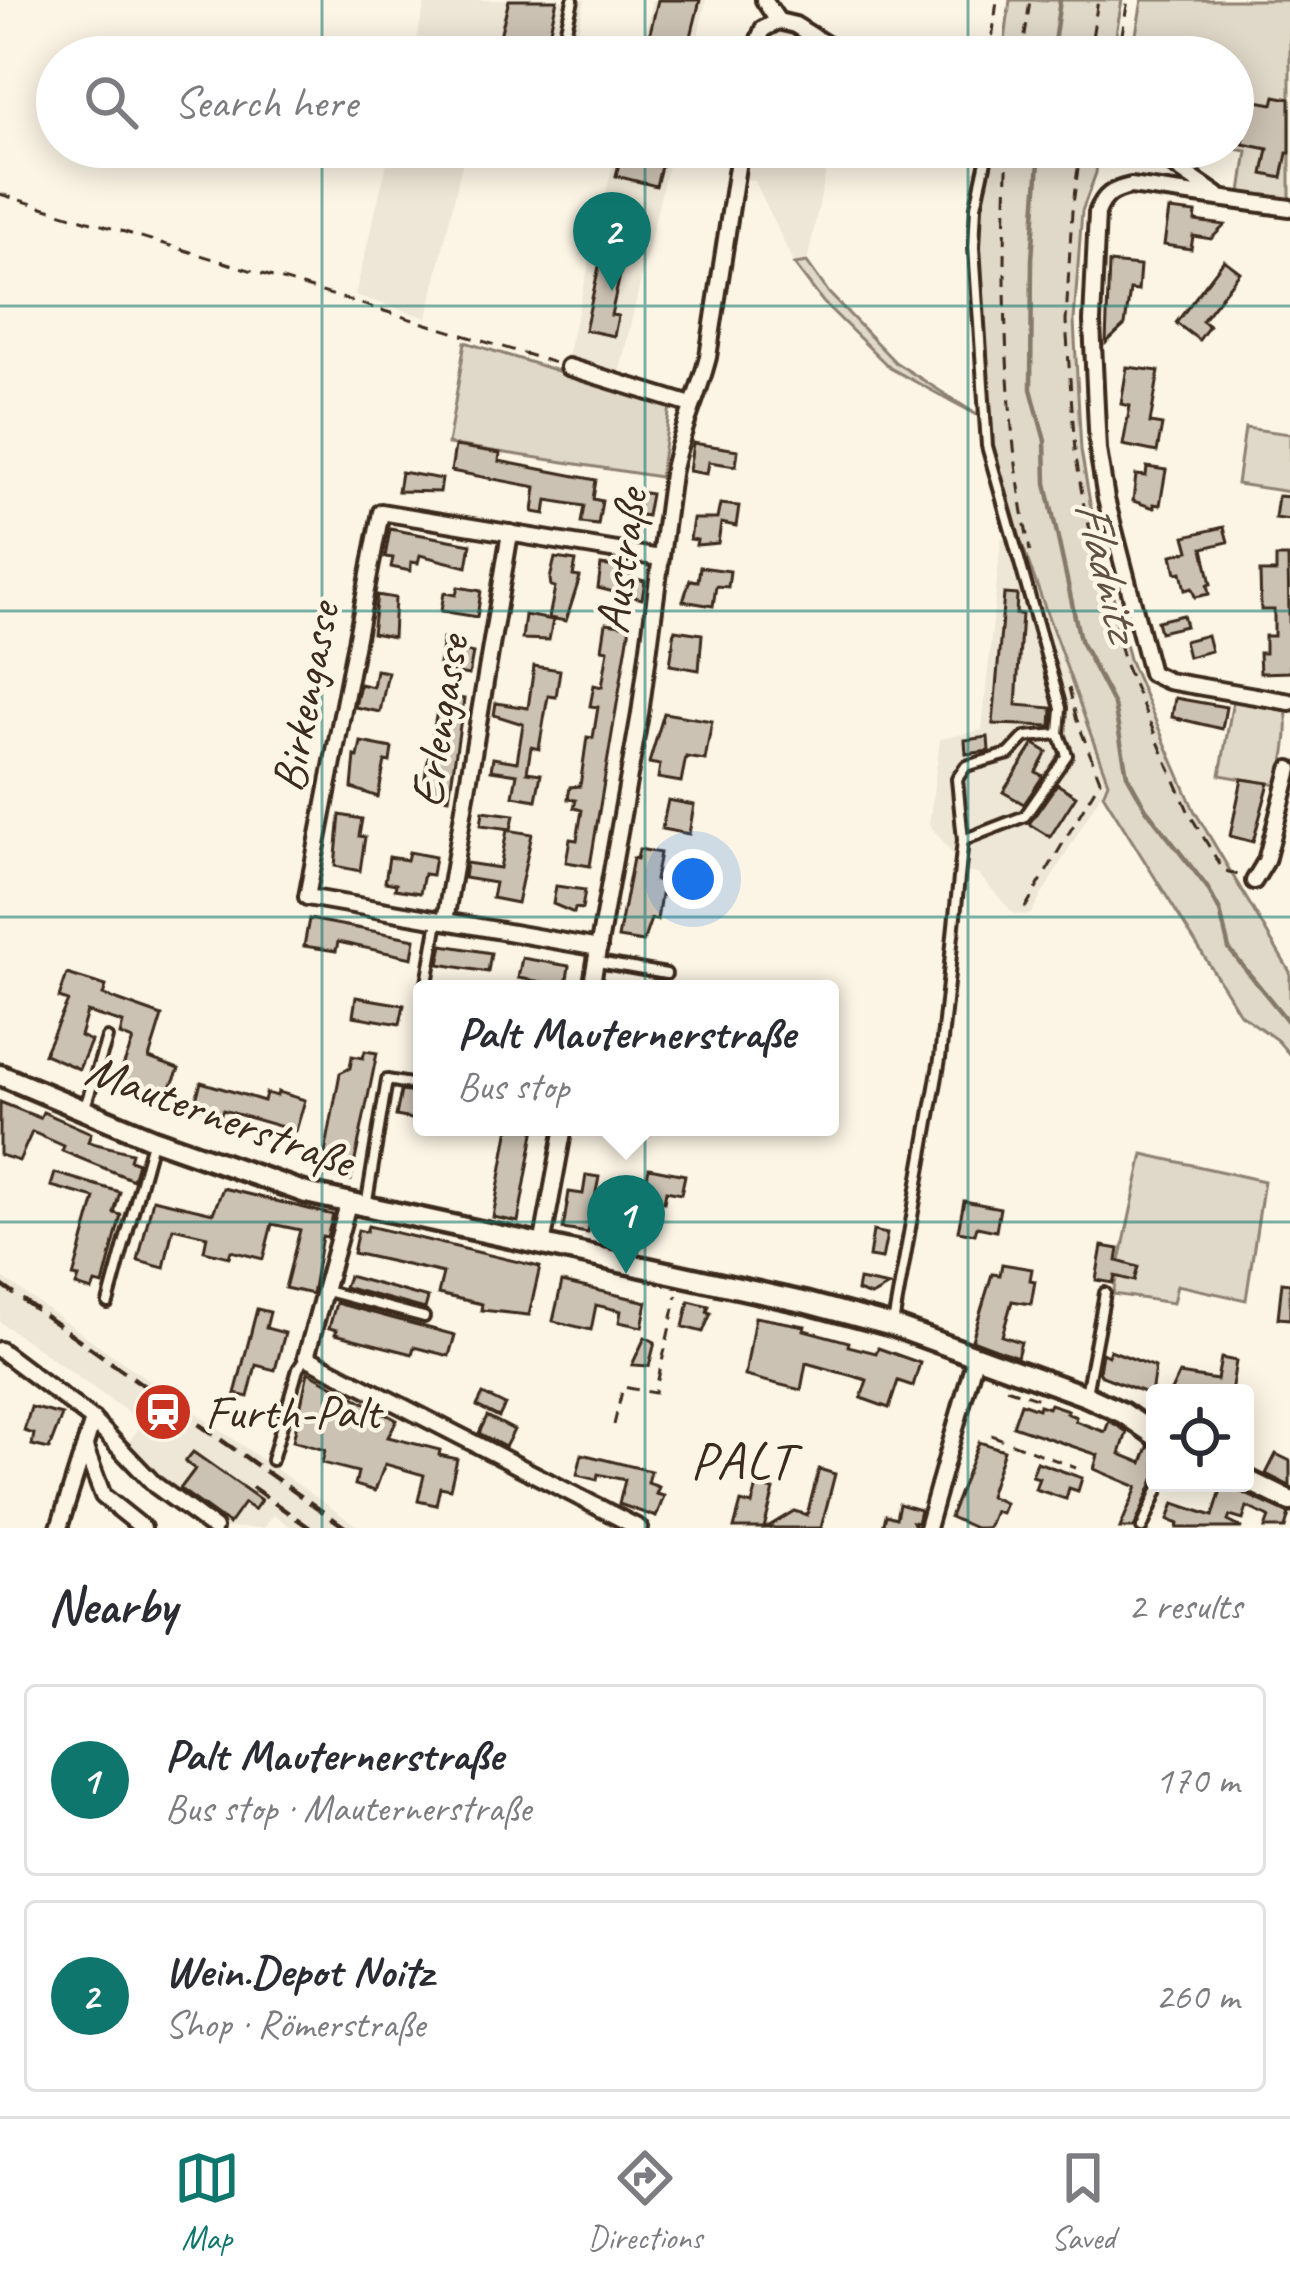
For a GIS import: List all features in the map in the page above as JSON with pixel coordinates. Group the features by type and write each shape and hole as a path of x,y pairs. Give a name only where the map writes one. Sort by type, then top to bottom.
{"street":[{"path":"764,0 778,21"},
{"path":"760,36 778,21 812,36"},
{"name":"Austraße","path":"593,980 640,714 680,436 708,357 737,168"},
{"path":"1178,168 1221,198"},
{"path":"1290,208 1131,186 1115,189 1102,199 1095,239 1092,322 1098,450 1150,673 1168,681 1290,702"},
{"path":"568,367 691,405"},
{"name":"Birkengasse","path":"442,920 307,897 381,512 510,533"},
{"path":"510,533 660,559"},
{"name":"Erlengasse","path":"442,920 510,533"},
{"path":"1254,881 1266,861 1290,769"},
{"path":"442,920 598,955"},
{"name":"Mauternerstraße","path":"0,1075 267,1181 357,1206 682,1275 892,1326 1086,1396 1146,1429"},
{"path":"542,1246 561,1136"},
{"path":"357,1206 324,1290 306,1358 639,1528"},
{"path":"0,1350 93,1420 155,1485 214,1528"},
{"path":"926,1528 975,1358"},
{"path":"59,1528 93,1420"},
{"path":"85,1448 103,1496 143,1528"},
{"path":"1254,1484 1290,1502"}],"lane":[{"path":"564,36 573,0"},
{"path":"964,840 1024,816 1067,754 1060,734 1061,708 998,496 985,431 974,247 984,168"},
{"path":"892,1326 940,1059 964,840 957,779 966,766 1009,754 1025,736 1060,734"},
{"path":"428,980 442,920"},
{"path":"598,955 665,974"},
{"path":"84,1110 106,1038"},
{"path":"357,1206 387,1080 413,1084"},
{"path":"108,1303 153,1139"},
{"path":"324,1290 424,1317"},
{"path":"1086,1396 1105,1293"},
{"path":"272,1460 298,1369 306,1358"},
{"path":"1142,1528 1157,1492"}],"path":[{"path":"993,36 998,0"},
{"path":"1025,36 1030,0"},
{"path":"1092,36 1098,0"},
{"path":"1122,36 1128,0"},
{"path":"1007,168 1002,262 1006,398 1034,569"},
{"path":"0,194 568,367"},
{"path":"1124,663 1223,870 1254,881"},
{"path":"1025,908 1100,780 1077,721 1061,708"},
{"path":"614,1425 622,1387 655,1393 682,1275"},
{"path":"1006,1388 1045,1401"},
{"path":"991,1435 1076,1468"}],"shaded area":[{"path":"426,0 585,0 577,36 417,36"},
{"path":"653,0 706,0 698,36 644,36"},
{"path":"1010,0 1122,0 1116,36 1006,36"},
{"path":"1142,0 1290,0 1290,199 1241,192 1245,168 1254,168 1254,36 1136,36"},
{"path":"386,168 461,168 427,318 355,295"},
{"path":"612,168 667,168 619,374 566,361"},
{"path":"745,168 827,168 807,262 794,264 755,181 744,178"},
{"path":"989,168 1097,168 1082,211 1074,321 1081,450 1090,503 1129,659 1194,810 1290,972 1290,1055 1240,1014 1103,794 1108,782 1019,536 1014,536 991,445 979,336 978,248"},
{"path":"807,262 829,293 895,362 979,416 890,368 823,302 794,264"},
{"path":"465,342 670,406 660,477 448,444"},
{"path":"1245,428 1290,434 1290,492 1237,484"},
{"path":"1019,535 1108,782 1030,915 1014,914 978,874 956,870 957,860 929,824 940,739 982,730 1001,540"},
{"path":"1233,700 1286,709 1287,737 1278,785 1220,775"},
{"path":"1143,1154 1264,1181 1246,1300 1177,1285 1173,1303 1113,1294"},
{"path":"0,1276 360,1528 293,1528 273,1515 264,1528 225,1528 162,1482 127,1444 143,1423 0,1322"}],"building":[{"path":"509,0 557,0 548,36 500,36"},
{"path":"658,0 700,0 691,36 649,36"},
{"path":"1275,96 1290,99 1290,153 1282,178 1263,174 1268,149 1254,146 1254,101 1273,104"},
{"path":"618,168 661,168 656,186 616,176"},
{"path":"1169,210 1196,213 1195,221 1225,225 1211,239 1193,236 1191,249 1164,245"},
{"path":"606,235 628,240 611,315 618,316 614,336 585,330"},
{"path":"1224,260 1240,272 1202,321 1209,326 1199,340 1176,323"},
{"path":"1109,263 1140,266 1138,291 1130,290 1125,325 1106,343"},
{"path":"1127,367 1159,371 1150,423 1162,425 1157,452 1123,445 1130,406 1121,404"},
{"path":"693,443 738,450 736,466 709,462 707,474 689,471"},
{"path":"455,446 500,453 499,461 596,480 593,499 602,501 598,525 581,523 584,506 547,500 545,514 533,512 536,487 451,471"},
{"path":"1147,467 1166,470 1160,505 1154,508 1133,501 1136,475 1146,476"},
{"path":"401,472 442,479 440,492 398,491"},
{"path":"626,490 651,494 647,516 622,512"},
{"path":"1278,496 1290,497 1290,520 1275,518"},
{"path":"720,504 739,506 736,526 721,523 718,543 696,545 697,540 690,539 693,519 717,519"},
{"path":"1224,527 1228,542 1203,548 1209,594 1195,597 1192,588 1185,590 1172,555 1189,551 1185,536"},
{"path":"390,529 471,544 467,567 420,555 418,563 411,562 410,571 391,567 393,558 385,557"},
{"path":"1276,557 1288,557 1290,672 1260,673 1259,653 1265,653 1265,636 1274,636 1274,610 1261,610 1260,572 1276,572"},
{"path":"555,558 576,561 573,576 580,577 566,621 549,618"},
{"path":"601,565 632,569 631,578 645,581 642,599 598,588"},
{"path":"700,567 730,571 728,587 716,586 713,606 683,601 690,580 698,581"},
{"path":"458,587 481,591 477,617 441,611 444,593 456,595"},
{"path":"1004,594 1017,595 1016,614 1022,614 1016,705 1052,708 1051,726 993,724"},
{"path":"377,595 395,598 393,637 372,633"},
{"path":"525,615 553,620 549,640 522,639"},
{"path":"1183,615 1186,626 1160,632 1157,621"},
{"path":"606,623 630,626 590,866 566,862 570,839 577,840 582,810 574,808 576,800 568,799 570,787 580,786 587,737 593,738 598,707 590,706 594,685 602,687 608,650 602,649"},
{"path":"675,630 702,634 699,670 670,665"},
{"path":"1207,635 1211,651 1188,657 1184,641"},
{"path":"443,639 465,643 464,651 473,653 469,675 438,670"},
{"path":"534,666 560,670 556,697 548,696 539,749 531,747 527,772 541,774 536,800 513,796 517,774 491,770 493,758 517,762 523,724 494,715 496,703 528,708"},
{"path":"376,670 388,672 380,712 355,707 360,684 373,687"},
{"path":"448,696 464,699 449,798 426,794 428,783 424,782 437,711 445,712"},
{"path":"1175,698 1226,707 1222,729 1172,717"},
{"path":"664,713 712,721 705,760 686,757 681,782 658,778 660,765 649,763"},
{"path":"988,737 989,751 966,754 965,740"},
{"path":"361,742 392,748 378,797 352,788"},
{"path":"1034,744 1047,752 1036,772 1043,776 1024,804 1003,792"},
{"path":"1242,779 1269,783 1253,842 1230,836"},
{"path":"1057,784 1076,796 1050,837 1029,824"},
{"path":"668,800 694,805 689,834 662,829"},
{"path":"483,811 514,815 511,829 481,825"},
{"path":"340,815 362,819 359,836 365,837 360,871 335,866"},
{"path":"507,830 532,834 517,903 492,898 495,883 464,878 466,863 500,868"},
{"path":"639,849 660,853 655,880 683,885 681,898 661,895 657,920 651,919 643,942 618,938 633,858 637,859"},
{"path":"409,852 435,857 432,875 424,874 420,893 395,889 396,884 385,882 389,857 407,860"},
{"path":"556,886 585,890 582,909 575,908 574,913 553,904"},
{"path":"309,919 415,939 412,958 338,942 336,951 304,946"},
{"path":"443,945 491,953 488,972 439,964"},
{"path":"522,958 569,966 567,980 518,978"},
{"path":"67,974 106,986 103,995 162,1016 149,1058 179,1069 163,1104 144,1097 148,1088 119,1077 133,1040 120,1035 123,1023 87,1012 80,1036 91,1041 79,1069 44,1054 68,1001 59,998"},
{"path":"356,997 404,1005 400,1024 353,1016"},
{"path":"365,1051 377,1053 351,1180 321,1175 340,1073 350,1068 352,1056 363,1058"},
{"path":"201,1082 264,1101 266,1093 277,1096 278,1092 305,1100 296,1131 194,1106"},
{"path":"401,1091 413,1093 413,1119 396,1116"},
{"path":"0,1102 40,1118 43,1112 91,1133 88,1142 132,1153 130,1160 138,1163 133,1180 62,1151 64,1146 32,1132 19,1161 0,1155"},
{"path":"507,1136 533,1136 518,1222 493,1217"},
{"path":"649,1168 685,1175 681,1194 666,1191 664,1202 643,1198"},
{"path":"55,1173 120,1192 114,1213 121,1215 103,1285 95,1283 92,1291 76,1286 79,1278 73,1277 95,1198 51,1186"},
{"path":"586,1175 599,1177 588,1233 563,1229 569,1192 583,1194"},
{"path":"223,1188 333,1215 327,1237 322,1236 312,1294 285,1288 300,1230 272,1224 263,1259 231,1251 229,1257 204,1251 207,1236 173,1228 164,1268 138,1261 153,1199 213,1213"},
{"path":"964,1201 1000,1208 996,1231 977,1227 975,1234 958,1231"},
{"path":"368,1226 540,1267 529,1315 481,1310 482,1304 438,1294 443,1273 353,1253 358,1230 366,1232"},
{"path":"873,1231 887,1234 882,1259 869,1257"},
{"path":"1102,1246 1119,1249 1117,1261 1138,1267 1134,1281 1115,1276 1113,1283 1096,1280"},
{"path":"1002,1264 1032,1269 1030,1280 1035,1281 1031,1304 1012,1301 1002,1336 1021,1342 1017,1357 972,1340 992,1274 1000,1275"},
{"path":"348,1276 428,1298 425,1309 344,1287"},
{"path":"859,1280 889,1286 871,1296 857,1291"},
{"path":"562,1282 647,1302 642,1327 619,1322 621,1311 596,1305 591,1330 553,1321"},
{"path":"1282,1282 1290,1283 1290,1319 1278,1318"},
{"path":"689,1301 709,1306 703,1332 683,1327"},
{"path":"336,1303 455,1335 449,1356 414,1347 412,1354 335,1334 337,1330 329,1328"},
{"path":"257,1309 270,1312 266,1328 285,1333 275,1370 256,1365 248,1397 235,1394"},
{"path":"755,1317 805,1326 804,1330 849,1342 848,1346 876,1353 878,1348 920,1363 913,1386 898,1381 889,1408 861,1398 867,1380 806,1363 801,1390 745,1376"},
{"path":"645,1337 655,1342 649,1366 632,1365"},
{"path":"1110,1350 1155,1367 1146,1393 1102,1376 1102,1353 1108,1356"},
{"path":"1221,1358 1236,1361 1232,1384 1174,1384 1179,1374 1217,1380"},
{"path":"308,1372 397,1420 388,1437 457,1459 450,1489 440,1487 436,1505 418,1501 424,1475 385,1464 375,1491 355,1485 358,1472 322,1463 325,1450 293,1441"},
{"path":"483,1394 505,1405 499,1417 477,1406"},
{"path":"1021,1403 1038,1409 1050,1404 1068,1410 1075,1421 1105,1432 1109,1421 1127,1432 1120,1454 1142,1463 1146,1452 1149,1492 1134,1528 1120,1528 1137,1487 1094,1469 1098,1455 1013,1426"},
{"path":"31,1407 62,1415 49,1449 32,1445 34,1434 24,1431"},
{"path":"487,1416 514,1430 505,1447 479,1433"},
{"path":"979,1442 1004,1450 989,1496 1005,1503 1001,1513 995,1511 988,1528 975,1528 950,1517"},
{"path":"193,1452 261,1500 254,1510 244,1503 229,1524 180,1489 195,1469 185,1462"},
{"path":"582,1454 651,1471 648,1483 659,1487 656,1494 664,1496 656,1517 619,1504 625,1480 577,1475"},
{"path":"1276,1454 1290,1461 1290,1486 1266,1474"},
{"path":"1037,1462 1082,1478 1078,1491 1069,1488 1066,1499 1035,1489 1039,1478 1032,1476"},
{"path":"819,1469 835,1474 821,1528 766,1528 794,1511 807,1515"},
{"path":"757,1486 774,1490 764,1528 734,1528 741,1502 752,1505"},
{"path":"1220,1492 1241,1492 1289,1514 1285,1528 1265,1528 1269,1517 1247,1507 1243,1520 1230,1516 1228,1521 1242,1528 1177,1528 1178,1524 1168,1520 1174,1503 1213,1516"},
{"path":"899,1504 920,1510 917,1523 913,1522 916,1528 883,1528 886,1515 896,1518"}],"waterway":[{"name":"Fladnitz","path":"1055,36 1060,0"},
{"name":"Fladnitz","path":"1038,168 1031,389 1045,441 1046,483 1080,640 1114,705 1127,775 1146,809 1207,887 1220,911 1229,949 1290,1024"}],"railway":[{"path":"0,1284 346,1528"},
{"path":"252,1487 310,1528"}],"place":[{"name":"Wein.Depot Noitz","path":"612,291"},
{"name":"Palt Mauternerstraße","path":"626,1274"},
{"name":"Furth-Palt","path":"163,1412"}],"district":[{"name":"PALT","path":"743,1460"}]}
